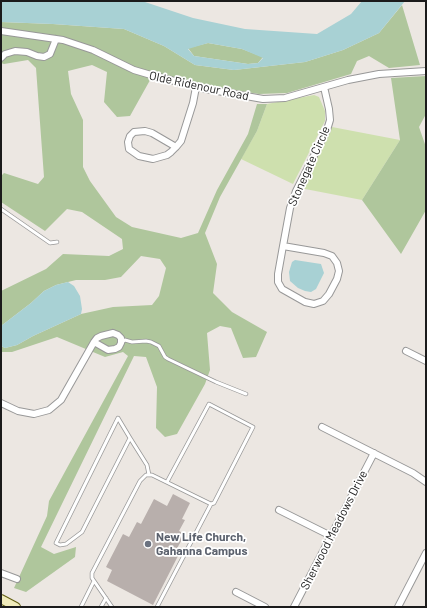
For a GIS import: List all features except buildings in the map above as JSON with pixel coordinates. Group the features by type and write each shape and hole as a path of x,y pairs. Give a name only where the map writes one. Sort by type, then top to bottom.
{"main road":[{"path":"1,599 16,607"}],"street":[{"name":"Olde Ridenour Road","path":"1,31 56,39 93,50 134,70 196,87 263,99 285,98 348,80 379,74 426,71"},
{"path":"1,58 5,54 15,51 27,52 44,57 50,54 56,39"},
{"path":"176,147 152,133 145,131 134,132 130,136 128,142 131,152 139,156 158,158 167,155 176,147 181,141 193,104 196,87"},
{"name":"Stonegate Circle","path":"284,246 324,253 332,256 337,263 339,271 337,279 329,294 323,301 314,304 305,302 282,289 278,282 278,274 290,208 296,191 327,130 330,120 324,87"},
{"path":"1,403 18,411 34,414 49,410 61,400 94,342 97,338 113,333 118,335 121,343 119,347 108,350 94,342"},
{"path":"406,351 426,361"},
{"path":"322,427 413,473 426,482"},
{"name":"Sherwood Meadows Drive","path":"294,607 374,453"},
{"path":"279,510 331,536"},
{"path":"398,607 426,553"},
{"path":"1,573 17,578"},
{"path":"236,592 265,607"}],"lane":[{"path":"1,209 50,243 57,242"},
{"path":"121,343 125,340 132,342 151,342 159,346 168,359 216,382 246,394"},
{"path":"157,607 211,504 214,503 253,427 209,404 167,482"},
{"path":"130,438 82,532 66,544 60,545 56,543 118,418 147,465 149,475"},
{"path":"112,607 92,578 92,573 140,481 146,475 152,475 211,504"},
{"path":"81,607 94,581"},
{"path":"101,607 106,598"}],"green space":[{"path":"402,5 420,65 389,68 369,56 357,61 351,74 287,93 259,94 193,83 154,73 130,116 117,117 104,102 107,72 92,65 68,71 71,94 83,120 83,167 90,181 116,217 132,227 181,238 198,233 217,190 248,134 257,104 267,104 257,131 220,197 205,233 217,264 213,293 232,312 267,332 256,357 243,358 231,328 220,326 207,333 210,370 205,384 177,434 165,437 156,428 157,387 146,357 134,356 41,547 54,554 76,547 75,557 26,592 14,588 47,516 49,501 128,356 123,352 105,357 57,337 12,352 1,352 1,346 5,348 17,345 81,314 113,307 152,305 159,296 166,268 160,259 141,256 121,277 105,280 76,280 56,285 44,291 1,326 1,291 46,269 63,254 109,256 123,249 122,239 82,212 67,209 45,231 1,202 1,176 4,173 38,184 44,177 36,68 28,60 4,64 1,63 1,22 124,29 164,46 195,65 234,70 305,62 343,50 379,33"},
{"path":"208,43 242,49 263,57 258,63 248,64 194,56 188,48"},
{"path":"426,76 426,114 419,127 426,147 426,210 401,254 362,200 400,140 391,78"},
{"path":"314,95 319,97 325,111 325,121 293,184 241,159 257,131 267,104"},
{"path":"332,127 400,140 362,200 300,188"}],"water":[{"path":"1,1 142,1 193,18 245,29 317,34 351,14 362,1 405,1 379,33 343,50 305,62 234,70 195,65 164,46 124,29 1,22","holes":["208,43 242,49 263,58 258,63 248,64 194,56 188,49"]},
{"path":"295,260 321,264 324,273 316,289 311,292 305,291 298,288 290,281 289,272 292,262"},
{"path":"68,282 74,286 80,296 82,309 81,314 17,345 5,348 1,346 1,326 44,291 56,285"}],"place":[{"name":"New Life Church, Gahanna Campus","path":"148,544"}]}
